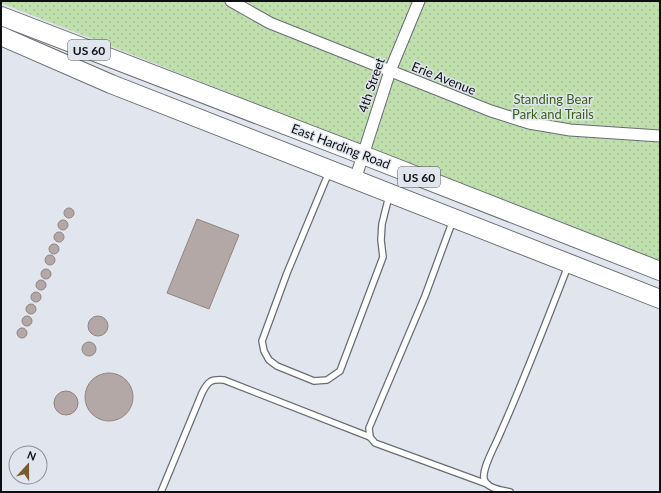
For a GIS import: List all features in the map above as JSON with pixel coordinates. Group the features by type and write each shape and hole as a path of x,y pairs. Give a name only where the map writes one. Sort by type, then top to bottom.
{"main road":[{"path":"3,37 6,18"},
{"name":"East Harding Road","path":"6,18 363,155 660,272"},
{"name":"US 60","path":"3,37 110,84 355,180"},
{"name":"East Harding Road","path":"355,180 660,299"}],"street":[{"name":"Erie Avenue","path":"231,1 270,23 491,111 529,123 570,130 660,136"},
{"name":"4th Street","path":"355,180 390,71 419,1"}],"lane":[{"path":"330,170 286,273 262,341 264,350 269,360 277,366 314,381 327,380 340,371 383,257 381,240 382,224 390,193"},
{"path":"370,437 369,428 424,296 454,218"},
{"path":"487,484 484,478 486,465 509,414 569,263"},
{"path":"161,492 202,393 207,384 214,380 224,380 370,437 375,443 492,487 510,492"}],"green space":[{"name":"Standing Bear Park and Trails","path":"1,1 660,1 660,262 1,3"}],"building":[{"path":"67,208 71,208 73,209 73,217 67,218 64,215 64,211"},
{"path":"197,219 239,235 209,309 167,293"},
{"path":"61,220 65,220 67,221 67,229 61,230 58,227 58,223"},
{"path":"57,232 61,232 63,233 63,241 57,242 54,239 54,235"},
{"path":"52,244 56,244 58,245 58,253 52,254 49,251 49,247"},
{"path":"48,255 52,255 54,256 54,264 48,265 45,262 45,258"},
{"path":"44,269 48,269 50,270 50,278 44,279 41,276 41,272"},
{"path":"39,280 43,280 45,281 45,289 39,290 36,287 36,283"},
{"path":"34,292 38,292 40,293 40,301 34,302 31,299 31,295"},
{"path":"29,304 33,304 35,305 35,313 29,314 26,311 26,307"},
{"path":"25,316 29,316 31,317 31,325 25,326 22,323 22,319"},
{"path":"98,316 105,319 108,326 105,333 98,336 91,333 88,326 91,319"},
{"path":"20,328 24,328 26,329 26,337 20,338 17,335 17,331"},
{"path":"89,342 94,344 96,349 94,354 89,356 84,354 82,349 84,344"},
{"path":"104,373 114,373 123,377 129,383 132,388 132,406 123,417 114,421 104,421 95,417 89,411 85,402 85,392 89,383 95,377"},
{"path":"66,391 74,395 78,403 74,411 66,415 58,411 54,403 58,395"}]}
